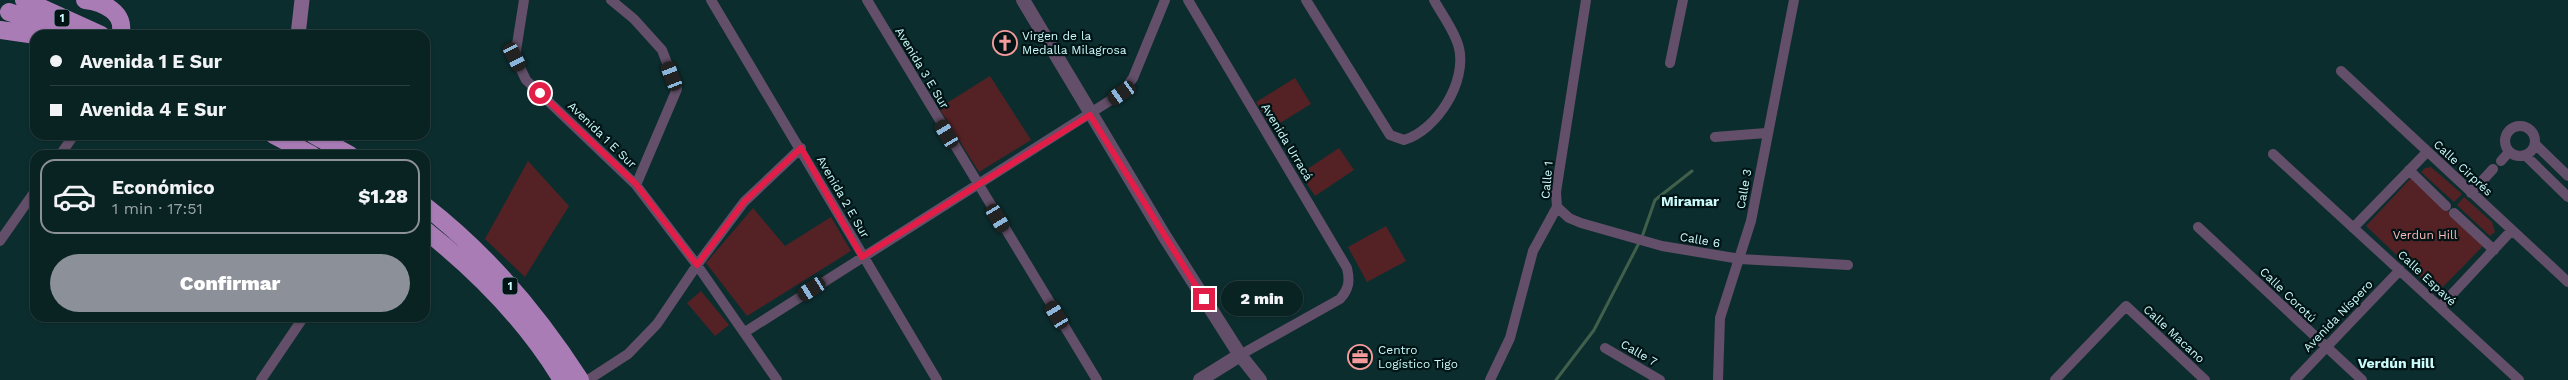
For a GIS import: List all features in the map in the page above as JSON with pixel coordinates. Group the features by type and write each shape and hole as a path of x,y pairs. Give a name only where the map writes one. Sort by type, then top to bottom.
{"highway":[{"name":"1","path":"24,0 90,30"},
{"path":"85,0 104,4 116,13 122,25 121,30"},
{"name":"1","path":"8,7 49,30"},
{"path":"8,7 53,13"},
{"path":"8,7 62,30"},
{"path":"0,30 30,34"},
{"path":"284,140 302,150"},
{"path":"322,140 335,150"},
{"path":"323,140 341,150"},
{"name":"1","path":"430,210 466,242 529,309 580,380"},
{"path":"430,218 466,242"},
{"name":"1","path":"430,235 490,289 523,324 562,380"}],"main road":[{"path":"299,30 302,0"}],"street":[{"name":"Avenida 1 E Sur","path":"524,0 515,57 526,80 636,184 697,265 777,380"},
{"path":"611,0 634,19 662,50 677,89 636,184"},
{"name":"Avenida 2 E Sur","path":"711,0 801,148 862,257 937,380"},
{"name":"Avenida 3 E Sur","path":"867,0 1096,380"},
{"path":"1023,0 1090,115 1240,355 1260,380"},
{"path":"745,332 1122,93 1128,86 1165,0"},
{"name":"Avenida Urracá","path":"1188,0 1347,268 1349,284 1340,299 1240,355"},
{"path":"1306,0 1388,131 1399,139 1408,138 1438,116 1446,106 1461,65 1459,47 1434,0"},
{"name":"Calle 1","path":"1490,380 1510,338 1534,250 1557,207 1556,192 1586,0"},
{"path":"1670,63 1683,0"},
{"name":"Calle 3","path":"1718,380 1720,318 1751,221 1766,133 1794,0"},
{"name":"Calle Cirprés","path":"2341,71 2568,282"},
{"path":"2568,176 2535,144 2535,139 2526,127 2516,126 2507,132 2505,137 2509,152 2514,155 2525,155 2568,197"},
{"path":"1715,137 1766,133"},
{"path":"2525,155 2535,144"},
{"path":"588,380 628,354 651,330 744,202 801,148"},
{"path":"2354,228 2427,152"},
{"path":"2471,193 2509,152"},
{"name":"Calle Espavé","path":"2273,154 2519,380"},
{"path":"2409,170 2494,250"},
{"path":"0,242 30,198"},
{"name":"Calle 6","path":"1557,207 1575,220 1648,243 1740,259 1848,265"},
{"name":"Calle Corotú","path":"2198,227 2325,348 2362,380"},
{"path":"2440,307 2512,230"},
{"name":"Avenida Níspero","path":"2295,380 2400,270"},
{"name":"Calle Macano","path":"2055,380 2126,306 2205,380"},
{"path":"261,380 300,322"},
{"name":"Calle 7","path":"1605,348 1660,380"},
{"path":"1200,380 1240,355"}],"green space":[{"path":"990,76 1031,140 979,172 939,108"},
{"path":"1295,78 1311,104 1272,128 1256,102"},
{"path":"1339,148 1354,170 1315,196 1300,174"},
{"path":"528,161 569,206 525,277 485,239"},
{"path":"2431,167 2462,194 2454,202 2421,172 2425,168"},
{"name":"Verdun Hill","path":"2412,177 2484,245 2437,293 2366,226"},
{"path":"2464,197 2492,222 2495,232 2490,236 2457,205"},
{"path":"753,208 785,246 831,217 851,251 747,316 706,263"},
{"path":"1386,226 1406,261 1367,282 1348,247"},
{"path":"701,291 729,325 715,336 687,303"}],"waterway":[{"path":"1642,237 1655,200 1692,171"},
{"path":"1556,380 1594,330 1639,243"}],"place":[{"name":"Virgen de la Medalla Milagrosa","path":"1005,43"},
{"name":"Centro Logístico Tigo","path":"1360,357"}],"district":[{"name":"Miramar","path":"1690,201"},
{"name":"Verdún Hill","path":"2396,363"}],"route":[{"path":"540,93 636,184 697,265 744,202 801,148 862,257 1090,115 1204,299"}]}
